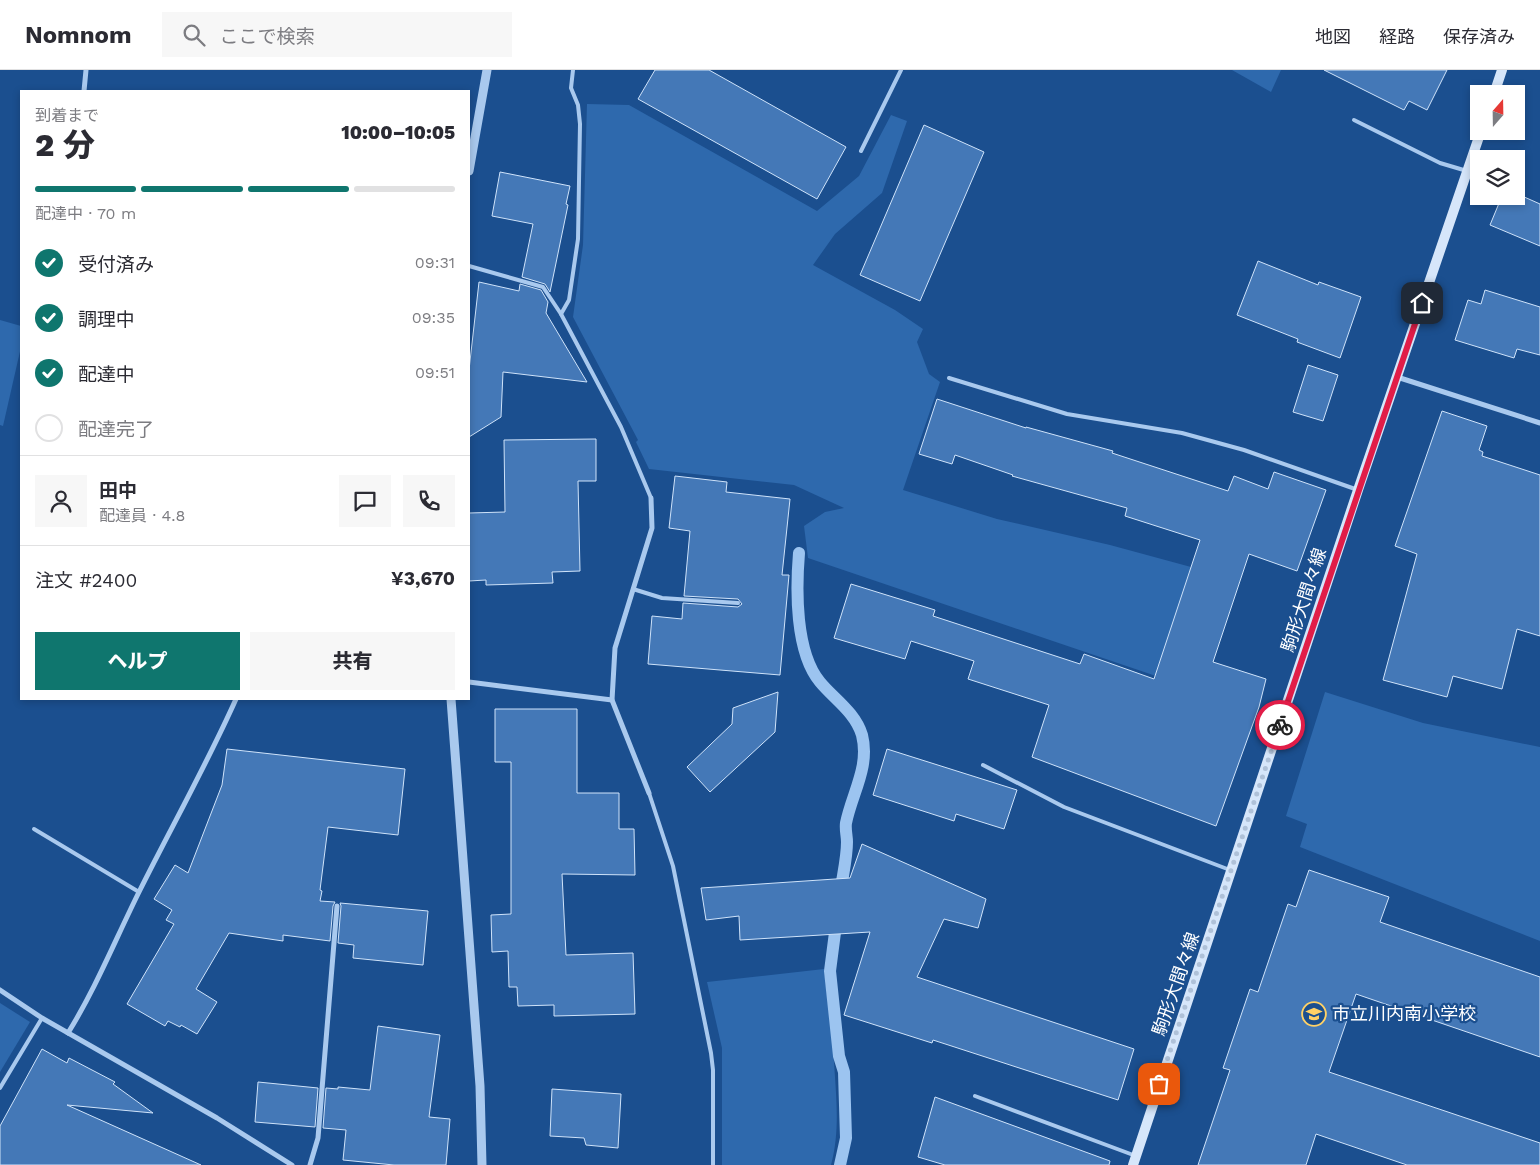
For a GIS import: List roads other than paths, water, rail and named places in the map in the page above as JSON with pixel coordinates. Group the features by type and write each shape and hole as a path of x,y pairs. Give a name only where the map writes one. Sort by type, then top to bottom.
{"main road":[{"path":"1497,85 1502,70"},
{"name":"駒形大間々線","path":"1135,1160 1358,490 1478,140"}],"street":[{"path":"84,90 86,70"},
{"path":"470,165 487,70"},
{"path":"1396,377 1540,423"},
{"path":"649,793 612,700 615,648 652,528 651,498"},
{"path":"470,682 612,700"},
{"path":"68,1033 82,1010 139,892 219,737 236,700"},
{"path":"451,700 480,1086 482,1165"},
{"path":"310,1165 318,1138 337,906"},
{"path":"0,990 42,1018 218,1118 292,1165"}],"lane":[{"path":"561,314 569,300 578,239 580,124 578,106 571,88 573,70"},
{"path":"861,152 901,70"},
{"path":"1354,120 1440,163 1467,171"},
{"path":"470,266 542,287 561,314 620,427 651,498"},
{"path":"949,378 1067,414 1182,433 1244,450 1358,490"},
{"path":"633,589 662,598 738,603"},
{"path":"983,765 1064,808 1232,871"},
{"path":"649,793 673,866 711,1053 713,1070 713,1165"},
{"path":"34,829 139,892"},
{"path":"0,1088 42,1018"},
{"path":"975,1096 1135,1160"}],"waterway":[{"path":"799,553 799,620 806,654 820,682 844,706 859,727 864,747 862,769 846,823 847,848 840,895"},
{"path":"837,917 830,971 839,1056 844,1072 846,1138 840,1165"}],"place":[{"name":"市立川内南小学校","path":"1314,1014"}]}
